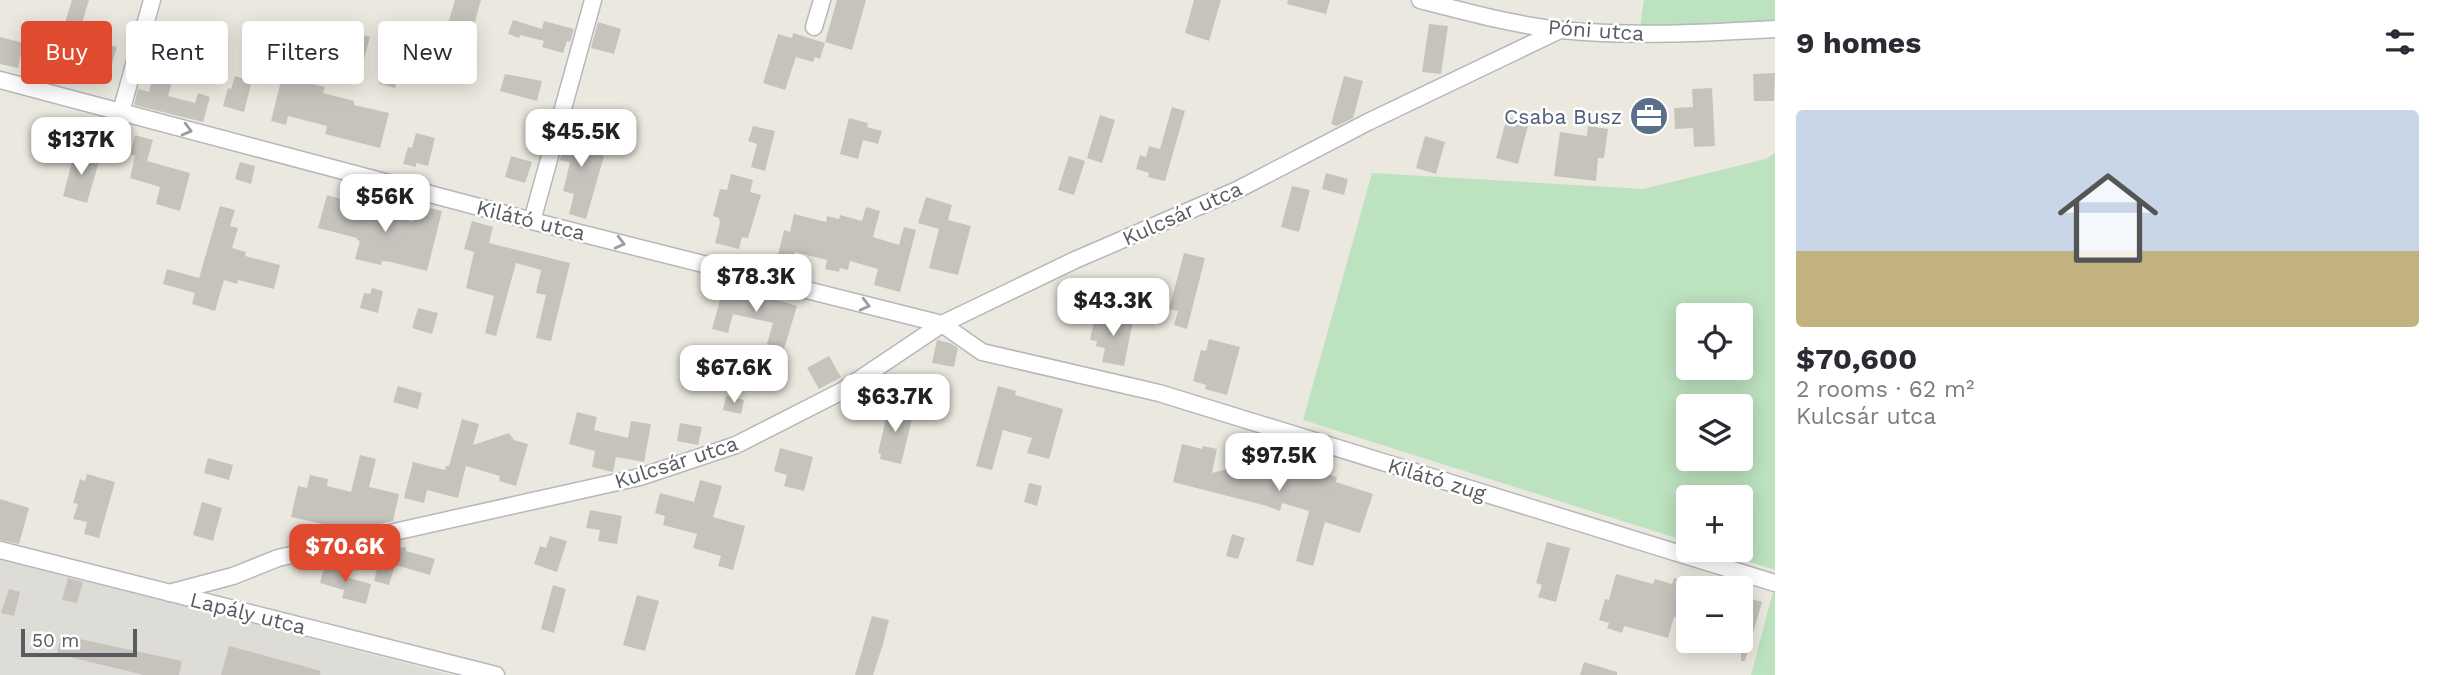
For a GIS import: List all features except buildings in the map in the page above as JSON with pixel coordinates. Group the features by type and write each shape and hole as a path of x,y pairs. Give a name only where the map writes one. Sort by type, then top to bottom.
{"street":[{"path":"121,112 152,0"},
{"path":"532,221 593,0"},
{"path":"814,27 822,0"},
{"name":"Póni utca","path":"1420,0 1471,6 1560,30 1668,35 1775,29"},
{"name":"Kulcsár utca","path":"169,593 233,576 278,558 640,477 736,445 842,391 942,324 1075,260 1237,190 1368,122 1560,30"},
{"name":"Kilátó utca","path":"0,80 532,221 942,324"},
{"name":"Kilátó zug","path":"942,324 982,352 1159,393 1775,583"},
{"name":"Lapály utca","path":"0,550 496,675"}],"shaded area":[{"path":"0,558 451,675 0,675"}],"green space":[{"path":"1644,0 1775,0 1775,28 1640,27"},
{"path":"1775,153 1775,570 1750,562 1753,562 1753,485 1676,485 1676,538 1303,420 1372,173 1643,189 1766,159"},
{"path":"1775,584 1775,675 1751,675"}],"place":[{"name":"Csaba Busz","path":"1649,116"}]}
